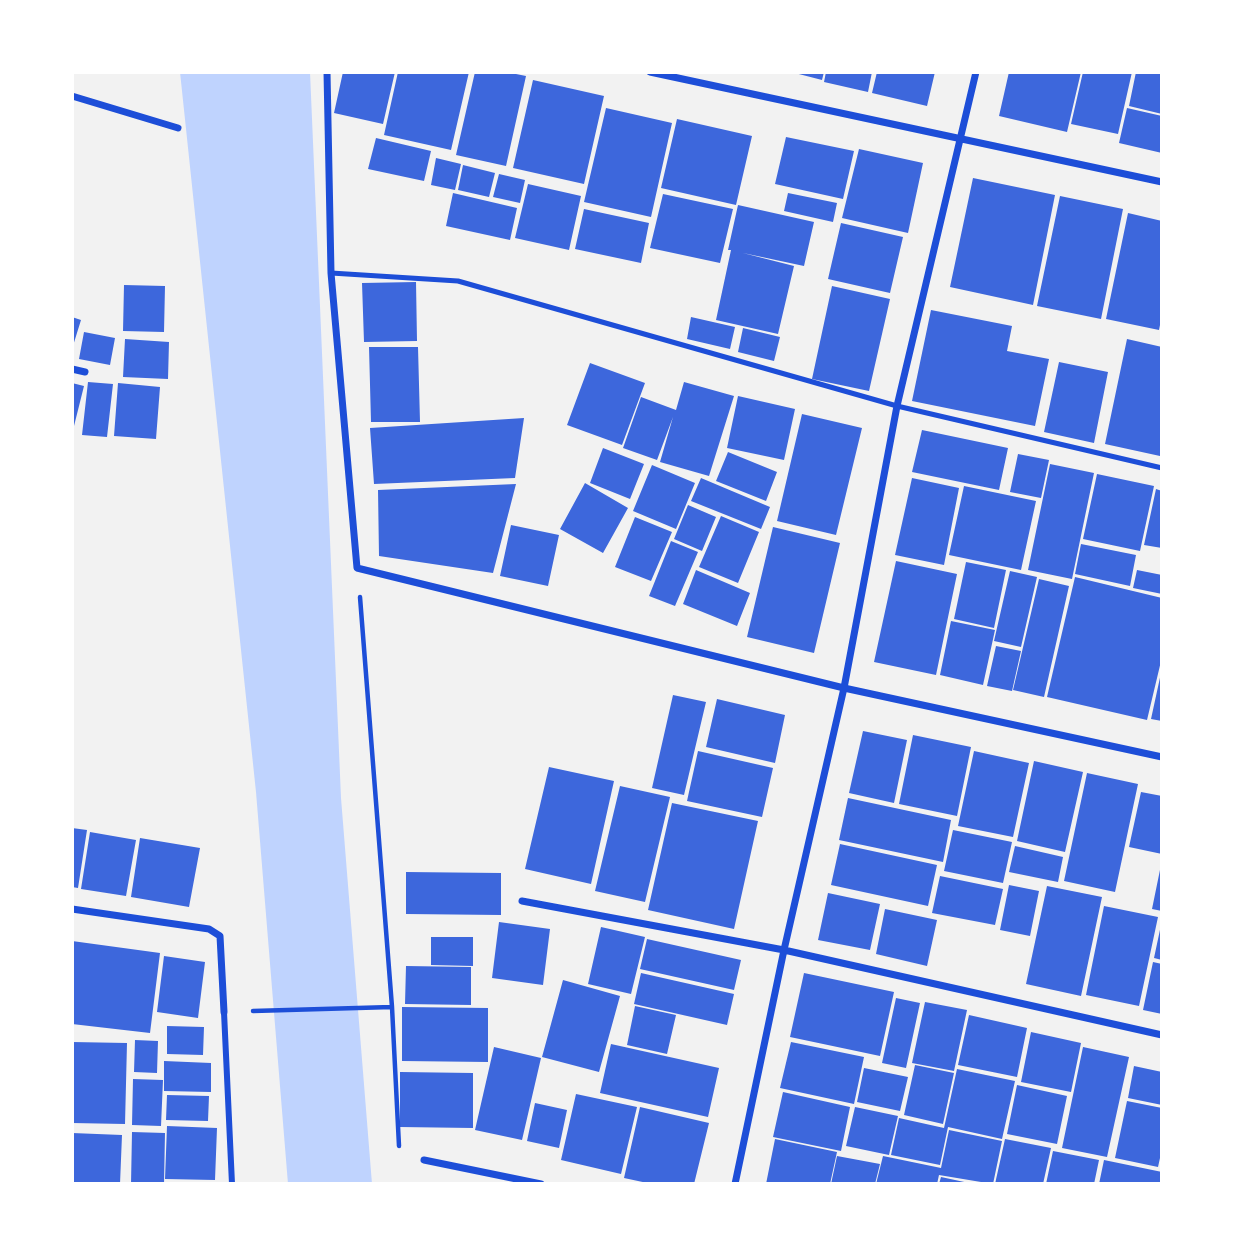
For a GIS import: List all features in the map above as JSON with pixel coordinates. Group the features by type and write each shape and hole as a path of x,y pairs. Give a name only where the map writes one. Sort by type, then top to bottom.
{"street":[{"path":"327,72 331,273 357,568 844,688 1162,758"},
{"path":"650,72 1162,182"},
{"path":"736,1184 784,950 844,688 897,406 976,72"},
{"path":"72,96 178,128"},
{"path":"72,369 85,372"},
{"path":"522,901 784,950 1162,1035"},
{"path":"72,909 209,929 220,936 232,1184"},
{"path":"424,1160 541,1184"}],"lane":[{"path":"331,273 458,281 897,406 1162,468"}],"path":[{"path":"357,568 392,1007 400,1154"},
{"path":"246,1011 392,1007"}],"water":[{"path":"180,72 310,72 341,798 372,1184 288,1184 256,792"}],"building":[{"path":"343,72 395,72 383,124 334,113"},
{"path":"398,72 469,72 451,150 384,135"},
{"path":"475,72 506,72 526,76 506,166 456,155"},
{"path":"791,72 824,72 822,80"},
{"path":"826,72 872,72 868,92 824,82"},
{"path":"877,72 935,72 927,106 872,93"},
{"path":"1009,72 1081,72 1067,132 999,116"},
{"path":"1083,72 1132,72 1118,134 1071,124"},
{"path":"1136,72 1162,73 1162,114 1129,106"},
{"path":"533,80 604,96 584,184 513,168"},
{"path":"606,108 672,123 651,217 584,202"},
{"path":"1127,108 1162,116 1162,153 1119,143"},
{"path":"677,119 752,136 736,205 661,188"},
{"path":"786,137 854,151 843,199 775,184"},
{"path":"376,138 431,151 424,181 368,169"},
{"path":"859,149 923,163 908,233 842,218"},
{"path":"436,158 461,164 455,190 431,185"},
{"path":"463,165 495,173 489,197 458,190"},
{"path":"499,174 525,180 520,203 493,197"},
{"path":"973,178 1055,195 1033,305 950,287"},
{"path":"528,184 581,196 569,250 515,238"},
{"path":"453,193 517,208 510,240 446,226"},
{"path":"788,193 837,203 833,222 784,211"},
{"path":"663,194 733,209 720,263 650,248"},
{"path":"1060,196 1123,209 1101,319 1037,306"},
{"path":"738,205 814,222 804,266 743,253 794,266 778,334 716,320"},
{"path":"584,209 649,223 641,263 575,249"},
{"path":"1128,213 1162,221 1162,315 1159,330 1106,319"},
{"path":"841,223 903,237 890,293 828,279"},
{"path":"416,282 417,341 364,342 362,283"},
{"path":"124,285 165,286 164,332 123,331"},
{"path":"832,286 890,299 869,391 812,379"},
{"path":"931,310 1012,326 1007,351 1049,359 1035,426 912,401"},
{"path":"72,317 81,320 72,349"},
{"path":"691,317 735,327 730,349 687,339"},
{"path":"743,328 780,337 774,361 738,352"},
{"path":"84,332 115,338 110,365 79,359"},
{"path":"125,339 169,342 168,379 123,377"},
{"path":"1127,339 1162,347 1160,456 1105,444"},
{"path":"369,347 418,347 420,422 371,422"},
{"path":"1059,362 1108,372 1094,443 1044,432"},
{"path":"590,363 645,383 622,445 567,425"},
{"path":"88,382 113,384 107,437 82,435"},
{"path":"684,382 734,396 709,476 660,462 673,417 657,460 623,448 641,397 676,410"},
{"path":"72,383 84,386 73,430 72,430"},
{"path":"118,383 160,387 156,439 114,436"},
{"path":"738,396 795,409 784,460 727,448"},
{"path":"802,414 862,428 836,535 777,521"},
{"path":"524,418 515,478 374,484 370,428"},
{"path":"922,430 1008,448 999,490 912,472"},
{"path":"603,448 644,464 630,499 590,483"},
{"path":"728,452 777,472 766,501 716,481"},
{"path":"1018,454 1049,460 1041,498 1010,492"},
{"path":"1050,464 1094,473 1072,579 1028,570"},
{"path":"652,465 695,483 676,529 633,511"},
{"path":"1097,474 1154,486 1140,551 1083,539"},
{"path":"701,478 770,507 761,529 691,501"},
{"path":"912,478 959,488 944,565 895,555"},
{"path":"585,483 628,508 603,553 560,529"},
{"path":"516,484 493,573 379,556 378,490"},
{"path":"964,486 1036,501 1021,570 949,555"},
{"path":"1156,489 1162,491 1162,548 1144,545"},
{"path":"688,505 716,517 702,551 674,539"},
{"path":"721,516 759,532 738,583 699,567"},
{"path":"635,517 672,532 651,581 615,567"},
{"path":"511,525 559,535 548,586 500,576"},
{"path":"773,527 840,543 814,653 747,637"},
{"path":"671,541 698,552 675,606 649,596"},
{"path":"1081,544 1136,555 1130,586 1075,574"},
{"path":"896,561 957,574 936,675 874,662"},
{"path":"966,562 1006,570 994,628 954,619"},
{"path":"696,570 750,593 737,626 683,604"},
{"path":"1137,570 1162,575 1162,594 1133,588"},
{"path":"1010,571 1037,577 1021,647 994,641"},
{"path":"1075,577 1162,598 1162,657 1147,720 1047,697"},
{"path":"1039,579 1069,586 1044,697 1013,690"},
{"path":"951,621 995,630 983,685 940,675"},
{"path":"996,646 1021,651 1012,691 987,686"},
{"path":"1162,673 1162,721 1151,719"},
{"path":"673,695 706,702 684,795 652,788"},
{"path":"717,699 785,715 775,763 706,747"},
{"path":"863,731 907,740 894,803 849,793"},
{"path":"913,735 971,747 957,816 899,804"},
{"path":"698,751 773,768 762,817 687,801"},
{"path":"974,751 1029,763 1013,837 958,826"},
{"path":"1034,761 1083,772 1065,852 1017,841"},
{"path":"549,767 614,781 591,884 525,869"},
{"path":"1087,773 1138,784 1115,892 1064,881"},
{"path":"620,786 670,797 645,902 595,891"},
{"path":"1141,792 1162,796 1162,854 1129,847"},
{"path":"848,798 951,820 943,862 839,840"},
{"path":"672,803 758,821 734,929 648,910"},
{"path":"72,828 87,830 78,888 72,887"},
{"path":"953,830 1012,842 1003,883 944,871"},
{"path":"90,832 136,840 126,896 81,889"},
{"path":"140,838 200,848 189,907 131,897"},
{"path":"840,844 937,865 928,906 831,885"},
{"path":"1015,846 1063,857 1058,882 1009,872"},
{"path":"1162,865 1162,911 1152,909"},
{"path":"406,872 501,873 501,915 406,914"},
{"path":"940,876 1003,889 995,925 932,913"},
{"path":"1009,885 1039,891 1030,936 1000,930"},
{"path":"1047,886 1102,897 1081,996 1026,984"},
{"path":"828,893 880,904 870,950 818,940"},
{"path":"1104,906 1158,917 1139,1006 1086,995"},
{"path":"885,909 937,920 927,966 876,954"},
{"path":"499,922 550,929 543,985 492,978"},
{"path":"1162,925 1162,960 1154,958"},
{"path":"601,927 645,937 631,994 588,984"},
{"path":"431,937 473,937 473,966 431,965"},
{"path":"647,939 741,960 734,990 640,969"},
{"path":"72,941 160,953 150,1033 72,1024"},
{"path":"164,956 205,962 198,1018 157,1012"},
{"path":"1153,962 1162,964 1162,1014 1143,1010"},
{"path":"406,966 471,967 471,1005 405,1004"},
{"path":"641,973 734,994 727,1025 634,1004"},
{"path":"804,973 894,992 880,1056 790,1037"},
{"path":"563,980 620,996 599,1072 542,1057"},
{"path":"896,998 920,1003 906,1068 882,1063"},
{"path":"925,1002 967,1010 954,1071 912,1063"},
{"path":"635,1006 676,1015 667,1054 627,1045"},
{"path":"402,1007 488,1008 488,1062 402,1061"},
{"path":"969,1015 1027,1028 1017,1077 958,1065"},
{"path":"167,1026 204,1027 203,1055 167,1054"},
{"path":"1031,1032 1081,1043 1071,1092 1021,1082"},
{"path":"135,1040 158,1041 157,1073 134,1072"},
{"path":"72,1042 127,1043 125,1124 72,1123"},
{"path":"791,1042 864,1057 854,1104 780,1088"},
{"path":"611,1044 719,1068 708,1117 600,1093"},
{"path":"494,1047 541,1058 522,1140 475,1130"},
{"path":"1083,1047 1129,1057 1107,1157 1062,1148"},
{"path":"164,1061 211,1063 211,1092 164,1091"},
{"path":"915,1065 954,1073 943,1124 904,1115"},
{"path":"1134,1066 1162,1072 1162,1105 1128,1098"},
{"path":"864,1068 908,1077 900,1111 857,1102"},
{"path":"957,1069 1015,1081 1002,1139 948,1127 940,1165 891,1155 899,1118 944,1128"},
{"path":"400,1072 473,1073 473,1128 400,1127"},
{"path":"133,1079 163,1080 161,1126 132,1125"},
{"path":"1017,1085 1067,1096 1057,1144 1007,1134"},
{"path":"783,1092 850,1107 841,1151 773,1137"},
{"path":"576,1094 637,1107 621,1174 561,1160"},
{"path":"167,1095 209,1096 208,1121 166,1120"},
{"path":"1127,1101 1162,1108 1162,1149 1158,1167 1115,1158"},
{"path":"535,1103 567,1110 559,1148 527,1141"},
{"path":"640,1107 709,1123 694,1184 652,1184 624,1178"},
{"path":"855,1107 898,1116 889,1155 846,1146"},
{"path":"167,1126 217,1128 215,1180 165,1179"},
{"path":"949,1130 1002,1141 993,1184 939,1175 937,1184 876,1184 883,1156 941,1168"},
{"path":"132,1132 165,1133 164,1184 131,1184"},
{"path":"72,1133 122,1135 120,1184 72,1184"},
{"path":"775,1139 837,1152 830,1184 766,1184"},
{"path":"1005,1139 1051,1148 1043,1184 995,1184"},
{"path":"1053,1151 1099,1160 1094,1184 1046,1184"},
{"path":"837,1156 880,1164 875,1184 831,1184"},
{"path":"1104,1160 1162,1172 1162,1184 1099,1184"},
{"path":"941,1177 969,1183 969,1184 939,1184"}]}
